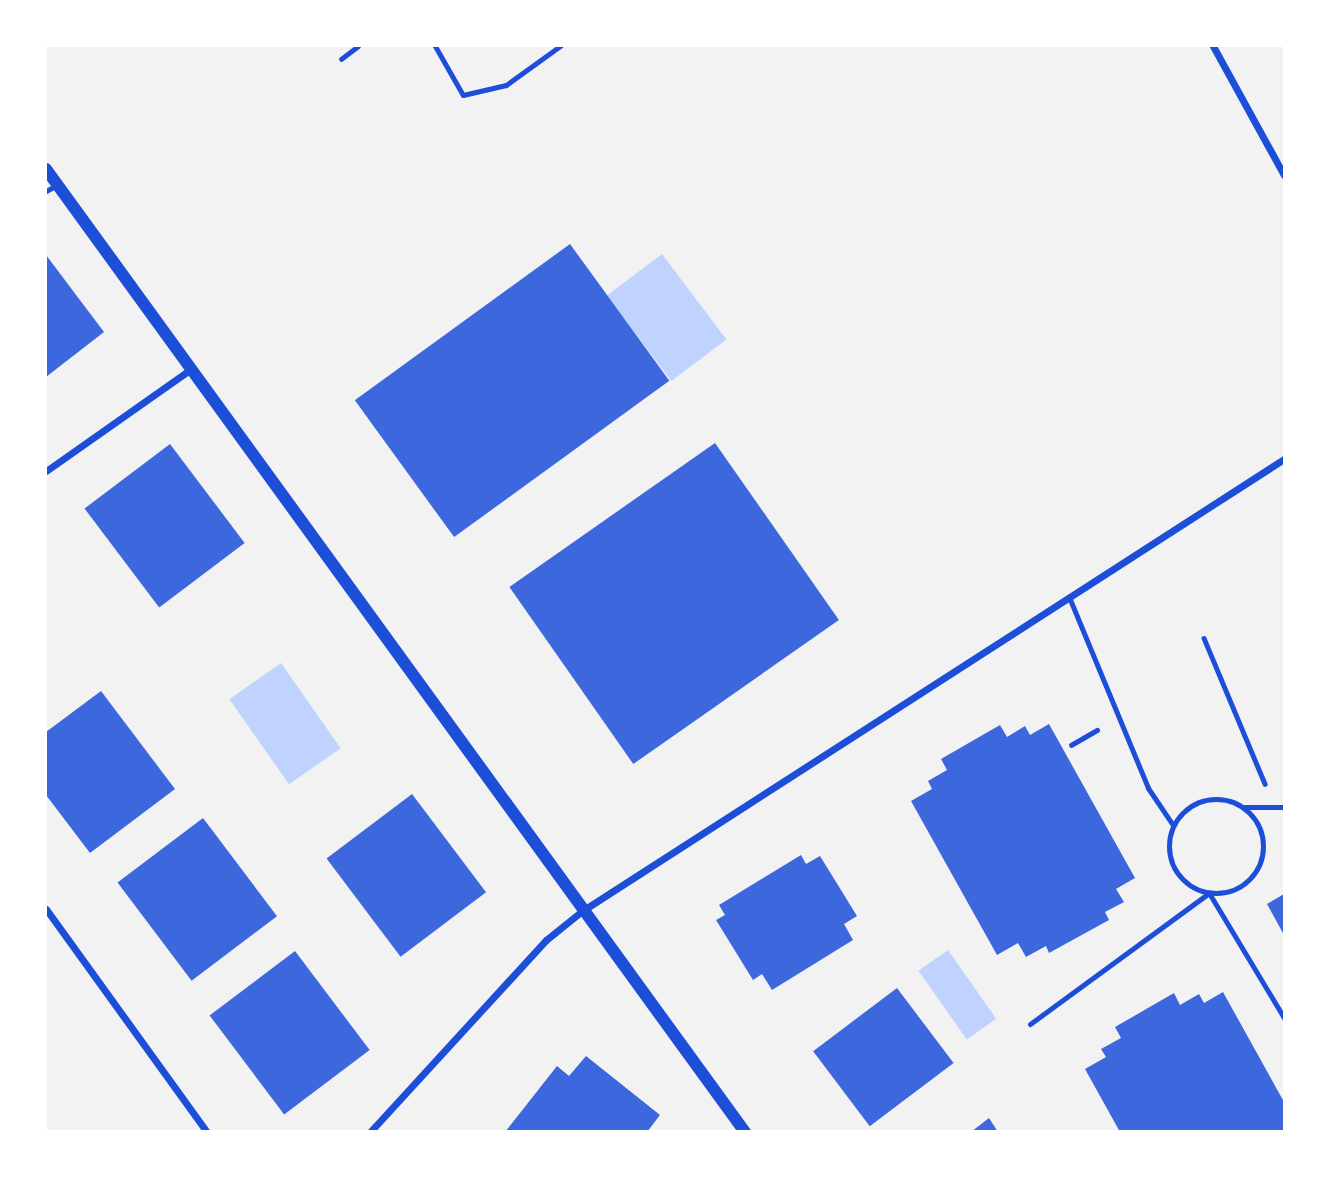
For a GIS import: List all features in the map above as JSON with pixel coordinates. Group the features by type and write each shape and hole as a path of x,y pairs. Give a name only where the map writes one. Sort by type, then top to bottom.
{"street":[{"path":"1213,46 1284,175"},
{"path":"46,169 51,188 191,369 745,1132"},
{"path":"46,471 191,369"},
{"path":"370,1132 546,940 582,911 1284,459"},
{"path":"46,909 206,1132"}],"lane":[{"path":"435,46 463,95 506,85 561,46"},
{"path":"1069,597 1148,788 1173,825"},
{"path":"1284,807 1245,807 1224,798 1201,801 1173,825 1169,844 1174,867 1188,884 1209,893 1284,1018"},
{"path":"1030,1024 1209,893 1242,886 1258,869 1263,836 1245,807"}],"path":[{"path":"341,59 358,46"},
{"path":"1203,638 1275,807"}],"water":[{"path":"662,254 726,339 671,381 607,296"},
{"path":"281,663 341,748 289,784 229,699"},
{"path":"948,950 996,1019 967,1039 919,971"}],"building":[{"path":"570,244 669,381 454,537 355,400"},
{"path":"46,255 104,332 46,377"},
{"path":"715,443 839,620 633,764 509,587"},
{"path":"170,444 245,543 159,607 85,508"},
{"path":"101,691 175,789 90,853 46,795 46,732"},
{"path":"1049,724 1135,878 1116,889 1124,902 1105,912 1109,920 1049,953 1046,946 1026,957 1018,943 997,955 911,801 932,789 928,781 947,770 941,759 1000,725 1007,737 1025,726 1030,735"},
{"path":"412,794 486,892 401,957 327,858"},
{"path":"203,818 277,916 192,981 118,882"},
{"path":"801,855 806,864 820,856 857,916 844,924 853,940 772,990 762,974 753,980 716,920 725,915 719,905"},
{"path":"1284,894 1284,935 1267,904"},
{"path":"295,951 370,1050 284,1114 210,1015"},
{"path":"897,988 954,1063 870,1126 813,1051"},
{"path":"1223,992 1284,1102 1284,1132 1120,1132 1085,1069 1106,1057 1101,1049 1121,1038 1115,1027 1174,993 1180,1005 1199,994 1204,1003"},
{"path":"586,1056 660,1115 647,1132 505,1132 557,1066 569,1076"},
{"path":"989,1118 998,1132 971,1132"}]}
